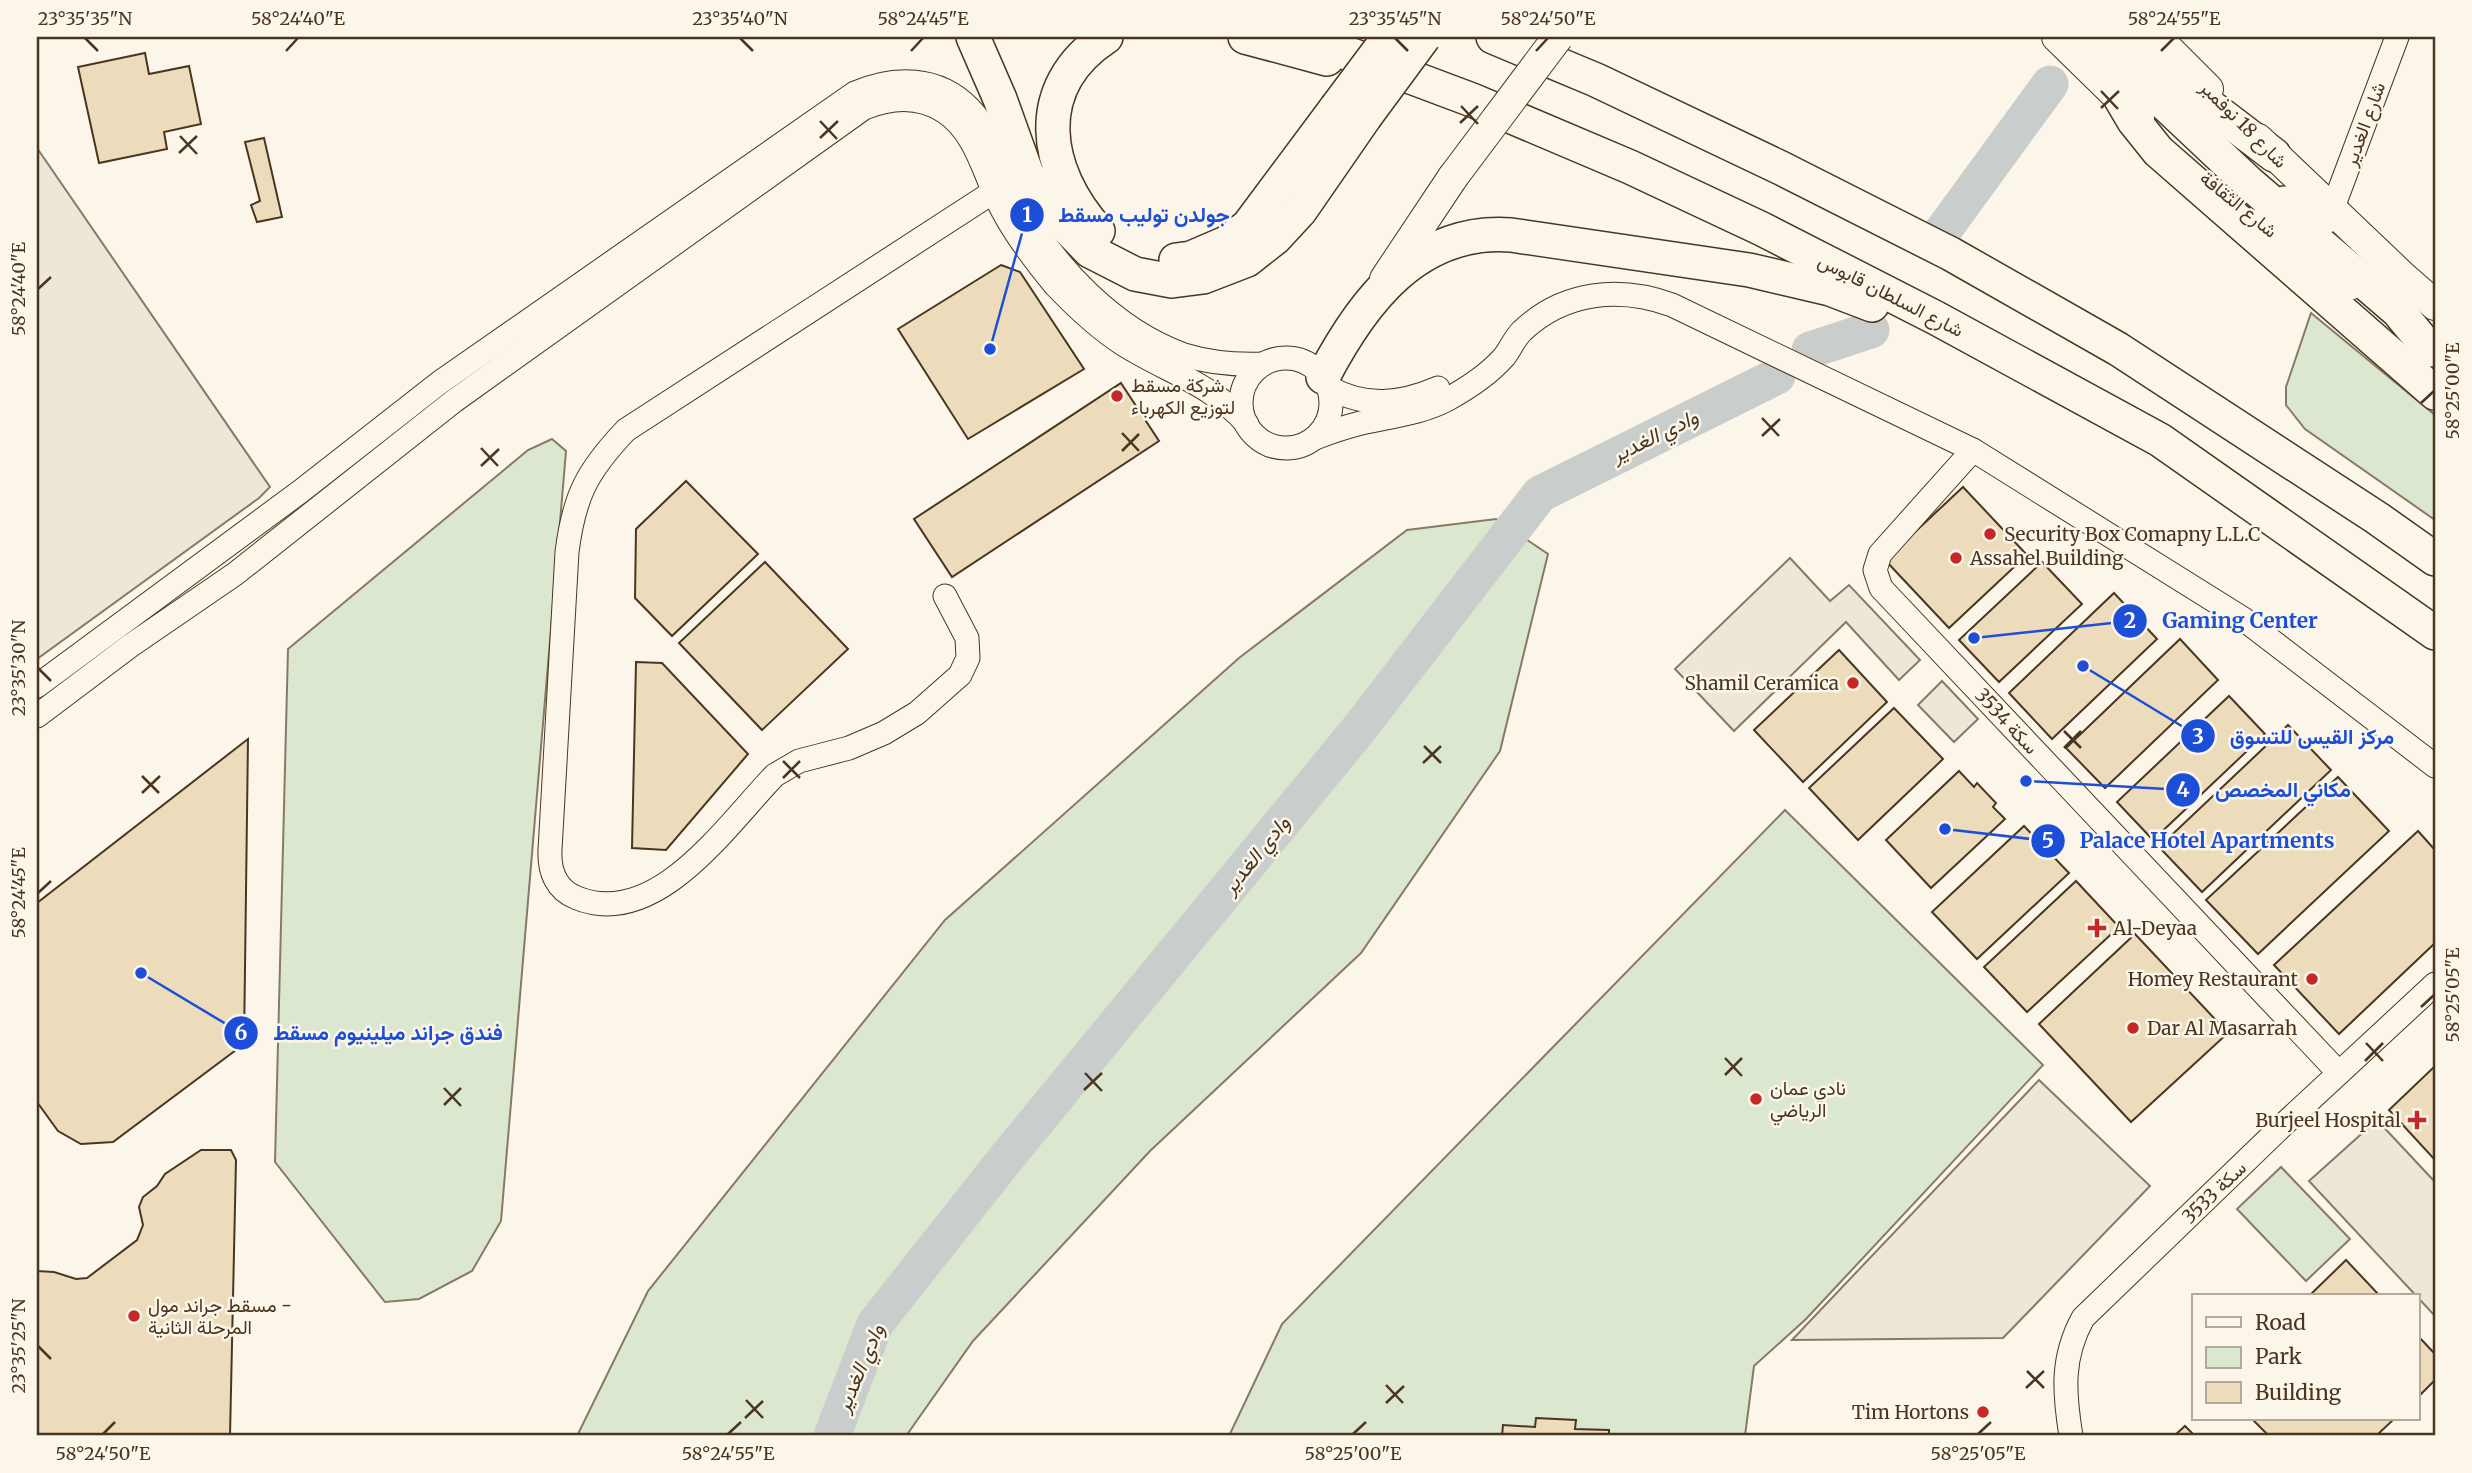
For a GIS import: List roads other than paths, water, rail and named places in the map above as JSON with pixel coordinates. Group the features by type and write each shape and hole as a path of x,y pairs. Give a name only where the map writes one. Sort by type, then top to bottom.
{"highway":[{"path":"972,37 1000,99 1027,174 1058,218 1090,251 1135,274 1172,281 1203,277 1247,260 1275,237 1300,211 1389,37"},
{"path":"1106,37 1090,48 1070,73 1059,95 1051,126 1055,154 1063,181 1079,211 1101,236 1133,251 1164,261 1191,258 1226,243 1248,226 1351,112 1424,37"},
{"path":"1245,37 1472,100"},
{"name":"شارع السلطان قابوس","path":"1304,37 1472,100 1630,167 1749,223 1936,318 2160,440 2435,633"},
{"path":"1493,37 1596,80 1793,174 1951,254 2118,349 2273,453 2377,518 2435,559"},
{"path":"2094,37 2219,156 2398,311 2433,353"},
{"path":"2129,37 2186,88 2274,155"},
{"path":"2120,99 2145,137 2158,151 2435,393"},
{"path":"2219,156 2238,162 2303,218 2320,220 2332,210"},
{"path":"1326,382 1342,340 1371,299 1408,266 1429,252 1466,237 1496,234 1749,270 1830,289 1893,312 1936,318"},
{"path":"2377,518 2409,524 2435,537"}],"main road":[{"path":"1371,299 1453,177 1558,37"},
{"name":"شارع الثقافة","path":"2057,37 2210,184 2257,222 2368,299 2433,353"},
{"name":"شارع 18 نوفمبر","path":"2157,37 2332,210"},
{"path":"2332,210 2435,304"}],"street":[{"name":"شارع الغدير","path":"2332,210 2397,37"},
{"path":"37,686 301,491 439,383 855,93 872,85 906,80 924,83 939,88 967,106 987,131 1020,204 1053,254 1090,294 1133,328 1149,339 1185,355 1224,364 1263,364"},
{"path":"37,716 130,646 235,574 454,401 864,108 884,101 906,99 920,101 944,111 954,119 971,140 993,192 1021,242 1078,307 1123,344 1214,393 1262,440 1272,445 1294,447 1361,423 1405,416 1447,399 1482,376 1503,358 1512,342 1535,320 1548,311 1580,298 1617,293 1654,298 1973,450 2242,618 2435,766"},
{"path":"945,596 967,638 968,658 960,675 917,713 884,733 849,748 786,767 765,785 695,859 644,897 626,904 606,904 583,901 560,887 553,876 550,850 567,552 571,518 589,475 601,455 626,430 993,192"},
{"path":"1247,424 1242,413 1243,391 1254,371 1273,360 1295,359 1316,369 1326,382 1348,397 1369,402 1387,402 1427,393 1458,377 1496,349 1512,342"},
{"path":"1315,438 1328,420 1331,398 1326,382"},
{"name":"سكة 3534","path":"1973,450 1880,554 1875,570 1881,588 2339,1073"},
{"name":"سكة 3533","path":"2071,1436 2064,1394 2070,1348 2083,1318 2435,984"}],"waterway":[{"name":"وادي الغدير","path":"1937,239 2050,84"},
{"name":"وادي الغدير","path":"1810,350 1871,330"},
{"name":"وادي الغدير","path":"832,1436 875,1324 1007,1157 1359,729 1540,494 1777,376"}],"place":[{"name":"جولدن توليب مسقط","path":"990,349"},
{"name":"شركة مسقط لتوزيع الكهرباء","path":"1117,396"},
{"name":"Security Box Comapny L.L.C","path":"1990,534"},
{"name":"Assahel Building","path":"1956,558"},
{"name":"Gaming Center","path":"1974,638"},
{"name":"مركز القيس للتسوق","path":"2083,666"},
{"name":"Shamil Ceramica","path":"1853,683"},
{"name":"مكاني المخصص","path":"2026,781"},
{"name":"Palace Hotel Apartments","path":"1945,829"},
{"name":"Al-Deyaa","path":"2097,928"},
{"name":"فندق جراند ميلينيوم مسقط","path":"141,973"},
{"name":"Homey Restaurant","path":"2312,979"},
{"name":"Dar Al Masarrah","path":"2133,1028"},
{"name":"نادي عمان الرياضي","path":"1756,1099"},
{"name":"Burjeel Hospital","path":"2417,1120"},
{"name":"مسقط جراند مول - المرحلة الثانية","path":"134,1316"},
{"name":"Tim Hortons","path":"1983,1412"}]}
